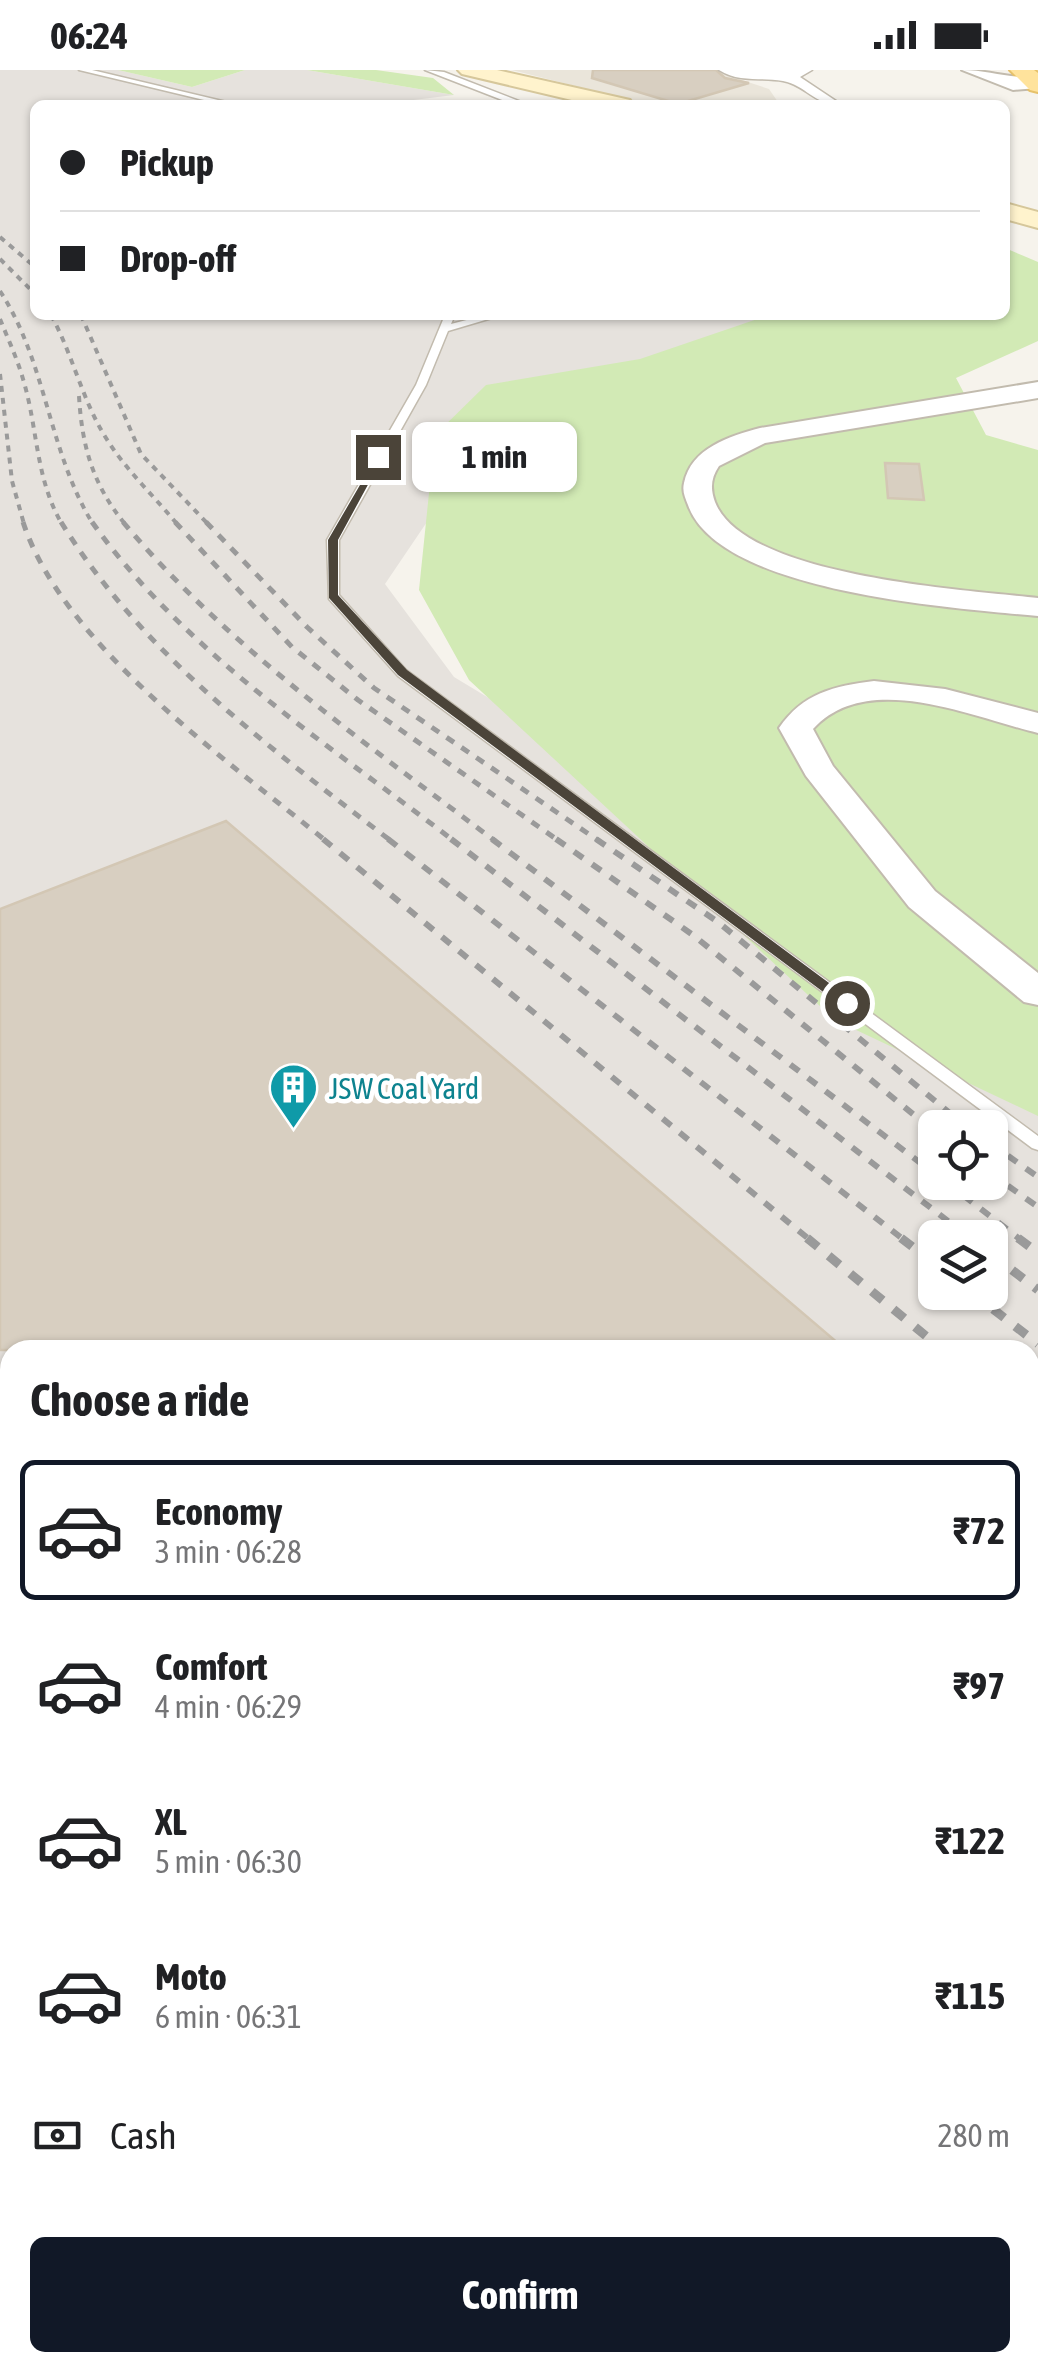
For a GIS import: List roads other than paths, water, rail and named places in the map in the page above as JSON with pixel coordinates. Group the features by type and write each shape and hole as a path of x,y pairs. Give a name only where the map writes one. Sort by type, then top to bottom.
{"main road":[{"path":"468,70 600,100"},
{"path":"1010,212 1038,220"}],"street":[{"path":"727,70 768,82 776,94"},
{"path":"971,70 1013,84 1034,78"},
{"path":"1001,70 1034,78"},
{"path":"758,78 796,73 828,100"},
{"path":"1038,390 760,436 716,452 698,475 697,503 726,541 786,568 872,587 1038,607"},
{"path":"1038,723 909,692 881,690 831,696 814,705 796,728 818,769 922,898 1038,993"}],"lane":[{"path":"83,70 212,100"},
{"path":"429,70 468,80 505,100"},
{"path":"447,322 421,386 333,540 333,596 402,672 1038,1144"}],"railway":[{"path":"0,237 30,263"},
{"path":"0,259 30,289"},
{"path":"0,291 28,348 66,467 93,524"},
{"path":"0,319 23,379 42,471 62,524"},
{"path":"53,320 106,438 177,524"},
{"path":"83,320 141,454 208,524"},
{"path":"0,374 12,481 24,524"},
{"path":"79,396 91,464 105,495 125,524"},
{"path":"23,522 43,568 73,612 111,656 198,737 326,841"},
{"path":"61,522 94,570 169,657 255,734 391,841"},
{"path":"92,522 129,569 214,655 454,841"},
{"path":"123,522 164,568 253,652 495,841"},
{"path":"175,522 292,647 358,700 559,841"},
{"path":"206,522 307,627 374,688 599,841"},
{"path":"323,839 810,1240"},
{"path":"388,839 904,1240"},
{"path":"451,839 947,1220"},
{"path":"492,839 918,1161"},
{"path":"556,839 693,935 918,1118"},
{"path":"596,839 718,922 946,1110"},
{"path":"1008,1156 1038,1177"},
{"path":"1008,1186 1038,1207"},
{"path":"969,1200 1021,1240"},
{"path":"807,1238 931,1340"},
{"path":"901,1238 918,1251"},
{"path":"1018,1238 1038,1253"},
{"path":"1008,1267 1038,1290"},
{"path":"994,1310 1033,1340"}],"place":[{"name":"JSW Coal Yard","path":"294,1130"}]}
